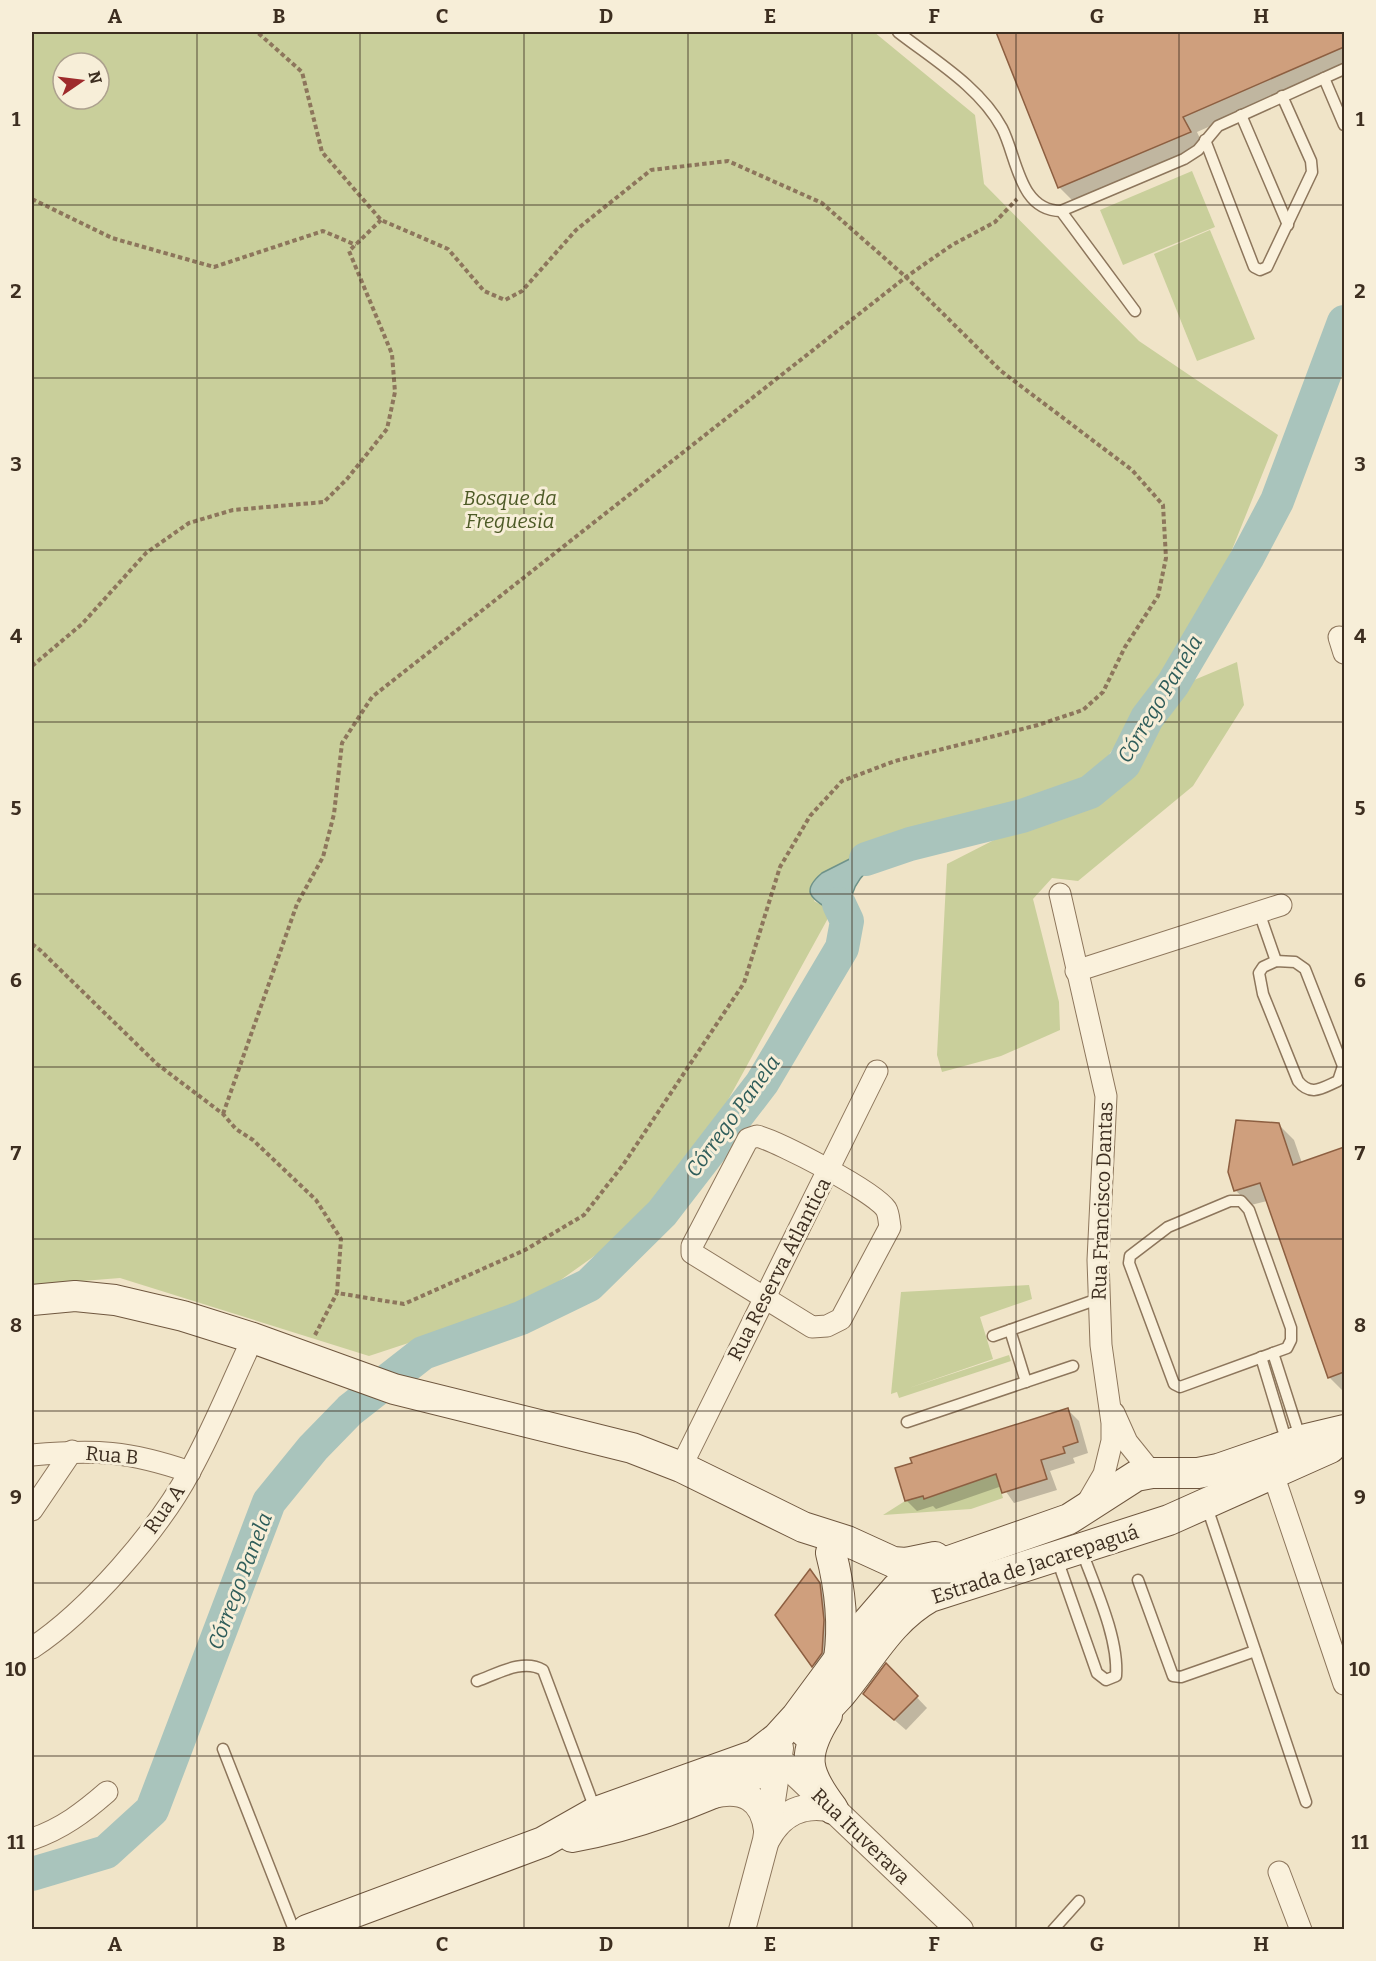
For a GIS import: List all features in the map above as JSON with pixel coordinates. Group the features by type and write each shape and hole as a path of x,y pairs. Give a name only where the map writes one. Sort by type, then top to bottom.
{"main road":[{"path":"32,1300 75,1296 115,1300 183,1316 253,1338 394,1389 632,1448 681,1467 803,1527 847,1541 893,1562 906,1563 931,1557 959,1556"},
{"name":"Estrada de Jacarepaguá","path":"307,1929 543,1842 596,1812 766,1758 839,1659 897,1588 935,1566 1011,1540 1079,1513 1126,1480 1152,1473 1198,1473 1218,1469 1295,1442 1344,1430"},
{"name":"Estrada de Jacarepaguá","path":"543,1842 603,1832 711,1795 766,1758 841,1694 891,1629 916,1606 944,1591 1169,1520 1344,1441"},
{"path":"1068,1552 1103,1529 1156,1510 1163,1497 1163,1490 1152,1473"},
{"path":"803,1527 831,1553 897,1588 918,1595 944,1591"},
{"path":"831,1553 837,1577 843,1635 839,1659"},
{"path":"833,1809 814,1784 810,1756 815,1736 841,1694"}],"street":[{"name":"Rua Francisco Dantas","path":"1060,894 1106,1096 1098,1299 1112,1441 1097,1488 1079,1513"},
{"path":"1076,970 1281,905"},
{"name":"Rua Reserva Atlantica","path":"681,1467 877,1071"},
{"path":"757,1136 766,1138 828,1171 879,1203 886,1210 890,1227 841,1319 827,1326 812,1327 763,1299 692,1253 692,1246 748,1139 757,1136"},
{"name":"Rua A","path":"32,1648 52,1635 95,1594 150,1532 190,1472 253,1338"},
{"name":"Rua Francisco Dantas","path":"1110,1405 1127,1442 1152,1473"},
{"path":"32,1510 72,1451"},
{"name":"Rua B","path":"32,1455 72,1451 136,1455 190,1472"},
{"path":"1273,1474 1344,1684"},
{"path":"742,1929 766,1840 778,1779 766,1758"},
{"name":"Rua Ituverava","path":"766,1758 791,1769 960,1929"},
{"path":"32,1839 53,1832 108,1792"},
{"path":"711,1795 729,1792 755,1800 766,1822 766,1840"},
{"path":"766,1840 778,1822 796,1809 814,1806 833,1809"},
{"path":"1279,1872 1301,1929"}],"lane":[{"path":"898,32 988,104 1003,130 1016,170 1033,200 1048,211 1061,211 1184,159 1198,150 1218,126 1344,69"},
{"path":"1324,78 1344,125"},
{"path":"1205,140 1254,267 1260,270 1267,267 1312,172 1311,161 1282,96"},
{"path":"1241,115 1288,225"},
{"path":"1061,211 1135,311"},
{"path":"1259,912 1276,962"},
{"path":"1276,962 1296,962 1305,969 1343,1066 1338,1081 1315,1091 1305,1089 1298,1081 1263,994 1259,973 1263,967 1276,962"},
{"path":"1230,1201 1241,1201 1249,1210 1291,1328 1291,1340 1287,1348 1261,1357 1180,1387 1174,1384 1129,1263 1130,1256 1168,1227 1230,1201"},
{"path":"993,1336 1098,1299"},
{"path":"1010,1330 1026,1382"},
{"path":"1273,1353 1295,1442"},
{"path":"1261,1357 1295,1442"},
{"path":"907,1422 1073,1366"},
{"path":"1206,1503 1306,1802"},
{"path":"1068,1552 1117,1662 1116,1676 1106,1680 1097,1673 1068,1552"},
{"path":"1138,1580 1173,1676 1181,1677 1255,1651"},
{"path":"477,1680 525,1664 534,1665 543,1670 596,1812"},
{"path":"223,1749 294,1929"},
{"path":"1053,1929 1079,1901"}],"path":[{"path":"257,32 303,72 322,152 381,220 448,249 484,291 505,300 522,291 576,230 651,170 728,161 822,202 906,277 1001,370 1132,470 1163,505 1166,558 1158,596 1120,656 1103,693 1083,710 896,761 842,781 810,816 790,845 780,867 744,983 623,1165 584,1215 525,1250 404,1304 337,1293"},
{"path":"223,1114 297,904 323,856 334,814 342,743 372,697 906,277 952,245 995,222 1027,188"},
{"path":"32,199 112,238 213,267 323,231 356,244"},
{"path":"32,666 82,624 146,553 180,529 189,523 233,510 324,502 347,479 387,429 395,392 392,354 349,251 381,220"},
{"path":"32,944 157,1064 223,1114 236,1129 253,1140 316,1200 330,1220 341,1239 337,1293 303,1356"}],"green space":[{"name":"Bosque da Freguesia","path":"32,32 874,32 975,115 984,184 1139,341 1278,435 1213,597 1101,767 1054,800 895,836 822,873 814,901 832,911 717,1120 635,1227 527,1304 369,1356 120,1278 32,1285"},
{"path":"1192,171 1215,227 1123,265 1100,210"},
{"path":"1210,230 1255,339 1197,361 1154,254"},
{"path":"1237,662 1244,705 1193,786 1078,881 1052,878 1033,899 1059,1002 1060,1030 1001,1056 942,1072 937,1055 947,864 1043,815 1135,746 1187,683"},
{"path":"1029,1285 1032,1299 980,1317 993,1359 909,1388 1009,1355 1011,1361 899,1398 897,1392 891,1394 901,1292"},
{"path":"996,1474 1003,1498 971,1509 883,1515 905,1501 923,1496 925,1499"}],"water":[{"path":"895,836 910,844 875,864 861,878 852,895 851,933 842,948 842,922 811,895 810,889 813,882 822,873"}],"building":[{"path":"996,32 1344,32 1344,47 1183,117 1191,132 1058,188"},
{"path":"1236,1120 1279,1123 1293,1165 1344,1147 1344,1372 1328,1378 1260,1183 1234,1191 1228,1172"},
{"path":"1068,1408 1078,1442 1063,1447 1065,1453 1041,1460 1047,1479 1002,1493 996,1474 924,1499 923,1496 905,1501 895,1468 912,1463 910,1458"},
{"path":"810,1569 820,1583 824,1620 822,1653 812,1667 775,1615"},
{"path":"886,1663 918,1696 894,1720 863,1694"}],"waterway":[{"name":"Córrego Panela","path":"866,859 910,844 1022,816 1090,792 1124,764 1147,718 1173,684 1247,558 1277,501 1344,322"},
{"name":"Córrego Panela","path":"32,1874 106,1852 152,1810 269,1502 313,1448 350,1410 423,1353 521,1318 589,1285 662,1213 762,1083 842,948 847,921 839,904"}]}
